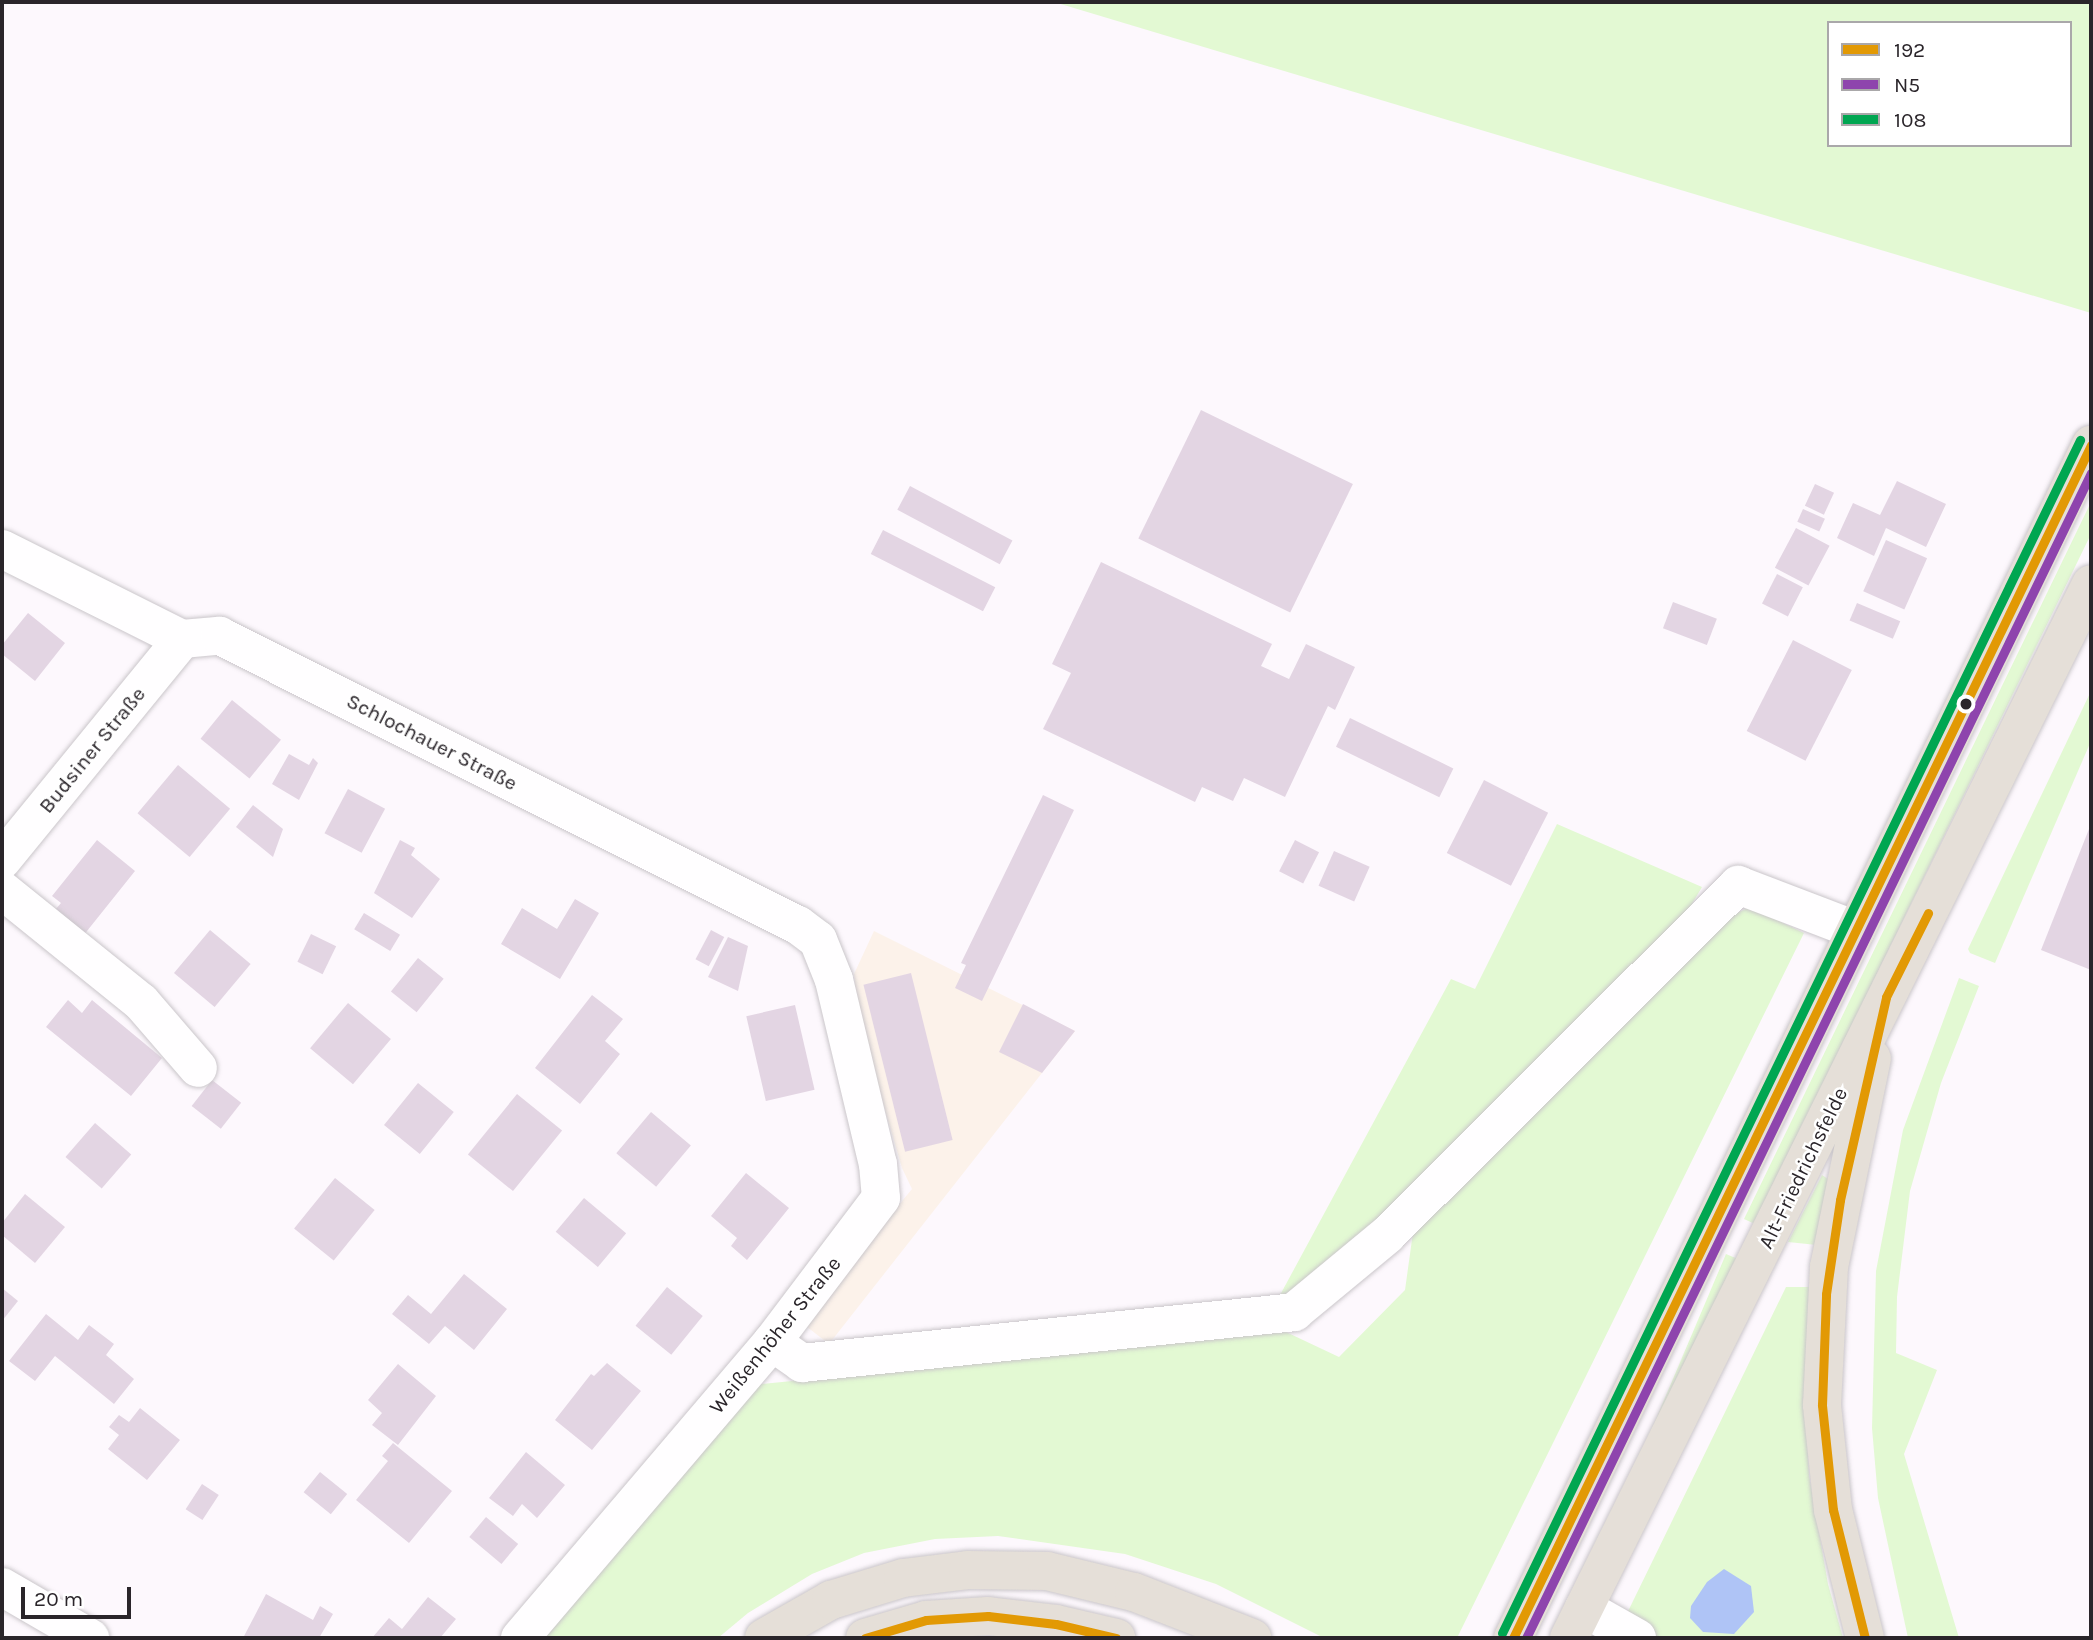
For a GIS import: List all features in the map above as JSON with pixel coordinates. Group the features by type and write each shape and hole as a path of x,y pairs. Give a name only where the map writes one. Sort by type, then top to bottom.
{"main road":[{"path":"1513,1638 2091,445"},
{"name":"Alt-Friedrichsfelde","path":"1576,1623 2091,584"},
{"path":"1865,1638 1833,1510 1822,1405 1829,1267 1886,997"},
{"path":"764,1638 831,1600 903,1578 968,1570 1047,1571 1134,1592 1252,1638"},
{"path":"865,1638 926,1620 988,1616 1056,1624 1116,1638"}],"street":[{"path":"2,549 182,639"},
{"name":"Schlochauer Straße","path":"182,639 220,636 798,925 818,940 834,980"},
{"name":"Budsiner Straße","path":"2,860 182,639"},
{"path":"772,1342 802,1363 1294,1312 1387,1235 1738,885 1856,930"},
{"path":"2,890 141,1002 198,1068"},
{"name":"Weißenhöher Straße","path":"520,1638 772,1342 881,1198 878,1164 834,980"},
{"path":"2,1587 90,1638"},
{"path":"1576,1623 1637,1638"}],"shaded area":[{"path":"874,931 1075,1031 829,1344 802,1323 912,1189 902,1168 858,1018 854,974"}],"green space":[{"path":"1054,2 2091,2 2091,313"},
{"path":"2091,502 2091,534 1755,1224 1744,1219"},
{"path":"2091,691 2091,741 1995,963 1970,953 1968,949"},
{"path":"1557,824 1702,887 1689,909 1320,1277 1279,1297 1451,979 1475,989"},
{"path":"1750,907 1804,933 1457,1638 1324,1638 1216,1584 1125,1554 998,1536 935,1539 864,1553 812,1574 748,1613 718,1638 544,1638 752,1385 1286,1332 1339,1357 1405,1290 1415,1218 1724,919"},
{"path":"1959,978 1979,986 1941,1083 1910,1191 1897,1297 1896,1353 1937,1370 1904,1454 1959,1638 1908,1638 1878,1498 1872,1428 1876,1271 1903,1130"},
{"path":"1822,1175 1828,1179 1817,1245 1788,1242"},
{"path":"1726,1254 1738,1259 1577,1638 1563,1638"},
{"path":"1786,1287 1810,1287 1805,1390 1809,1475 1828,1584 1843,1638 1615,1638"}],"water":[{"path":"1724,1569 1751,1586 1754,1612 1734,1634 1703,1632 1690,1618 1691,1606 1707,1582"}],"building":[{"path":"1201,410 1353,484 1290,613 1138,539"},
{"path":"1897,481 1946,504 1926,547 1886,528 1874,556 1837,538 1853,503 1880,515"},
{"path":"1815,484 1834,493 1824,515 1805,506"},
{"path":"910,486 1012,540 1000,564 897,510"},
{"path":"1803,509 1825,519 1819,532 1797,522"},
{"path":"1796,528 1830,546 1808,586 1775,568"},
{"path":"883,530 995,587 983,611 871,554"},
{"path":"1886,540 1927,558 1904,609 1863,591"},
{"path":"1101,562 1272,644 1261,666 1289,679 1306,644 1355,667 1335,710 1328,706 1285,797 1244,778 1233,801 1202,787 1195,802 1043,729 1071,673 1052,664"},
{"path":"1777,574 1803,587 1788,617 1762,603"},
{"path":"1673,602 1717,619 1707,645 1663,628"},
{"path":"1857,603 1900,621 1893,639 1850,620"},
{"path":"28,613 65,643 35,681 2,654 2,645"},
{"path":"1793,640 1852,670 1805,761 1747,731"},
{"path":"232,700 281,740 249,779 201,739"},
{"path":"1350,718 1453,768 1439,797 1336,747"},
{"path":"289,754 309,765 313,758 318,763 299,800 272,784"},
{"path":"178,765 230,809 190,857 138,813"},
{"path":"1484,780 1548,813 1511,886 1447,853"},
{"path":"348,789 385,809 362,853 325,833"},
{"path":"1043,795 1074,810 982,1001 955,988 966,965 961,963"},
{"path":"253,805 283,829 273,857 236,827"},
{"path":"2091,824 2091,970 2041,950"},
{"path":"97,840 135,871 79,941 49,917 61,903 52,896"},
{"path":"400,840 415,848 411,855 440,879 412,918 374,893"},
{"path":"1295,840 1319,852 1303,883 1279,871"},
{"path":"1334,851 1370,867 1354,902 1319,886"},
{"path":"575,899 599,913 560,979 501,944 522,908 557,929"},
{"path":"364,913 400,935 390,951 354,929"},
{"path":"210,930 251,964 215,1007 174,973"},
{"path":"711,930 724,937 709,966 696,959"},
{"path":"311,934 336,946 323,974 297,962"},
{"path":"728,937 748,946 738,991 708,977"},
{"path":"418,958 444,979 417,1012 391,991"},
{"path":"911,973 953,1140 905,1152 863,985"},
{"path":"592,995 623,1019 605,1041 620,1054 580,1104 535,1068"},
{"path":"68,1000 82,1013 92,1000 162,1058 131,1096 46,1027"},
{"path":"348,1003 391,1039 353,1084 310,1048"},
{"path":"1023,1004 1075,1031 1042,1073 999,1052"},
{"path":"795,1005 815,1090 766,1101 746,1016"},
{"path":"212,1080 241,1103 221,1129 192,1106"},
{"path":"418,1083 454,1112 420,1154 384,1125"},
{"path":"517,1094 562,1131 513,1191 468,1155"},
{"path":"651,1112 691,1145 656,1187 616,1153"},
{"path":"95,1123 131,1154 102,1188 65,1157"},
{"path":"746,1173 789,1208 747,1260 731,1246 737,1238 711,1216"},
{"path":"335,1178 375,1210 334,1261 294,1229"},
{"path":"25,1194 65,1227 35,1263 2,1235 2,1223"},
{"path":"584,1198 626,1233 598,1267 556,1232"},
{"path":"464,1274 507,1309 474,1350 445,1326 429,1344 392,1314 408,1295 431,1314"},
{"path":"667,1287 703,1316 671,1355 636,1326"},
{"path":"2,1288 18,1301 2,1321"},
{"path":"46,1314 78,1340 89,1325 114,1344 106,1355 134,1379 114,1404 55,1356 35,1381 9,1361"},
{"path":"607,1363 641,1391 592,1450 555,1420 591,1374 594,1376"},
{"path":"398,1364 436,1396 398,1445 372,1425 382,1413 368,1400"},
{"path":"140,1408 180,1440 147,1480 108,1449 119,1435 109,1427 119,1415 129,1422"},
{"path":"393,1443 452,1491 409,1543 356,1500 388,1461 382,1456"},
{"path":"526,1452 565,1485 537,1518 522,1504 513,1516 489,1498"},
{"path":"320,1472 347,1494 331,1514 304,1492"},
{"path":"202,1484 219,1495 202,1520 186,1509"},
{"path":"486,1517 518,1544 501,1564 469,1537"},
{"path":"266,1594 313,1620 320,1606 333,1614 319,1638 243,1638"},
{"path":"428,1597 456,1619 440,1638 372,1638 389,1618 402,1629"}],"transit line":[{"name":"108","path":"1502,1633 2080,440"},
{"name":"192","path":"1513,1638 2091,445"},
{"name":"N5","path":"1526,1638 2091,473"},
{"name":"192","path":"1865,1638 1833,1510 1822,1405 1826,1294 1840,1200 1886,997 1928,913"},
{"name":"192","path":"865,1638 926,1620 988,1616 1056,1624 1116,1638"}]}
